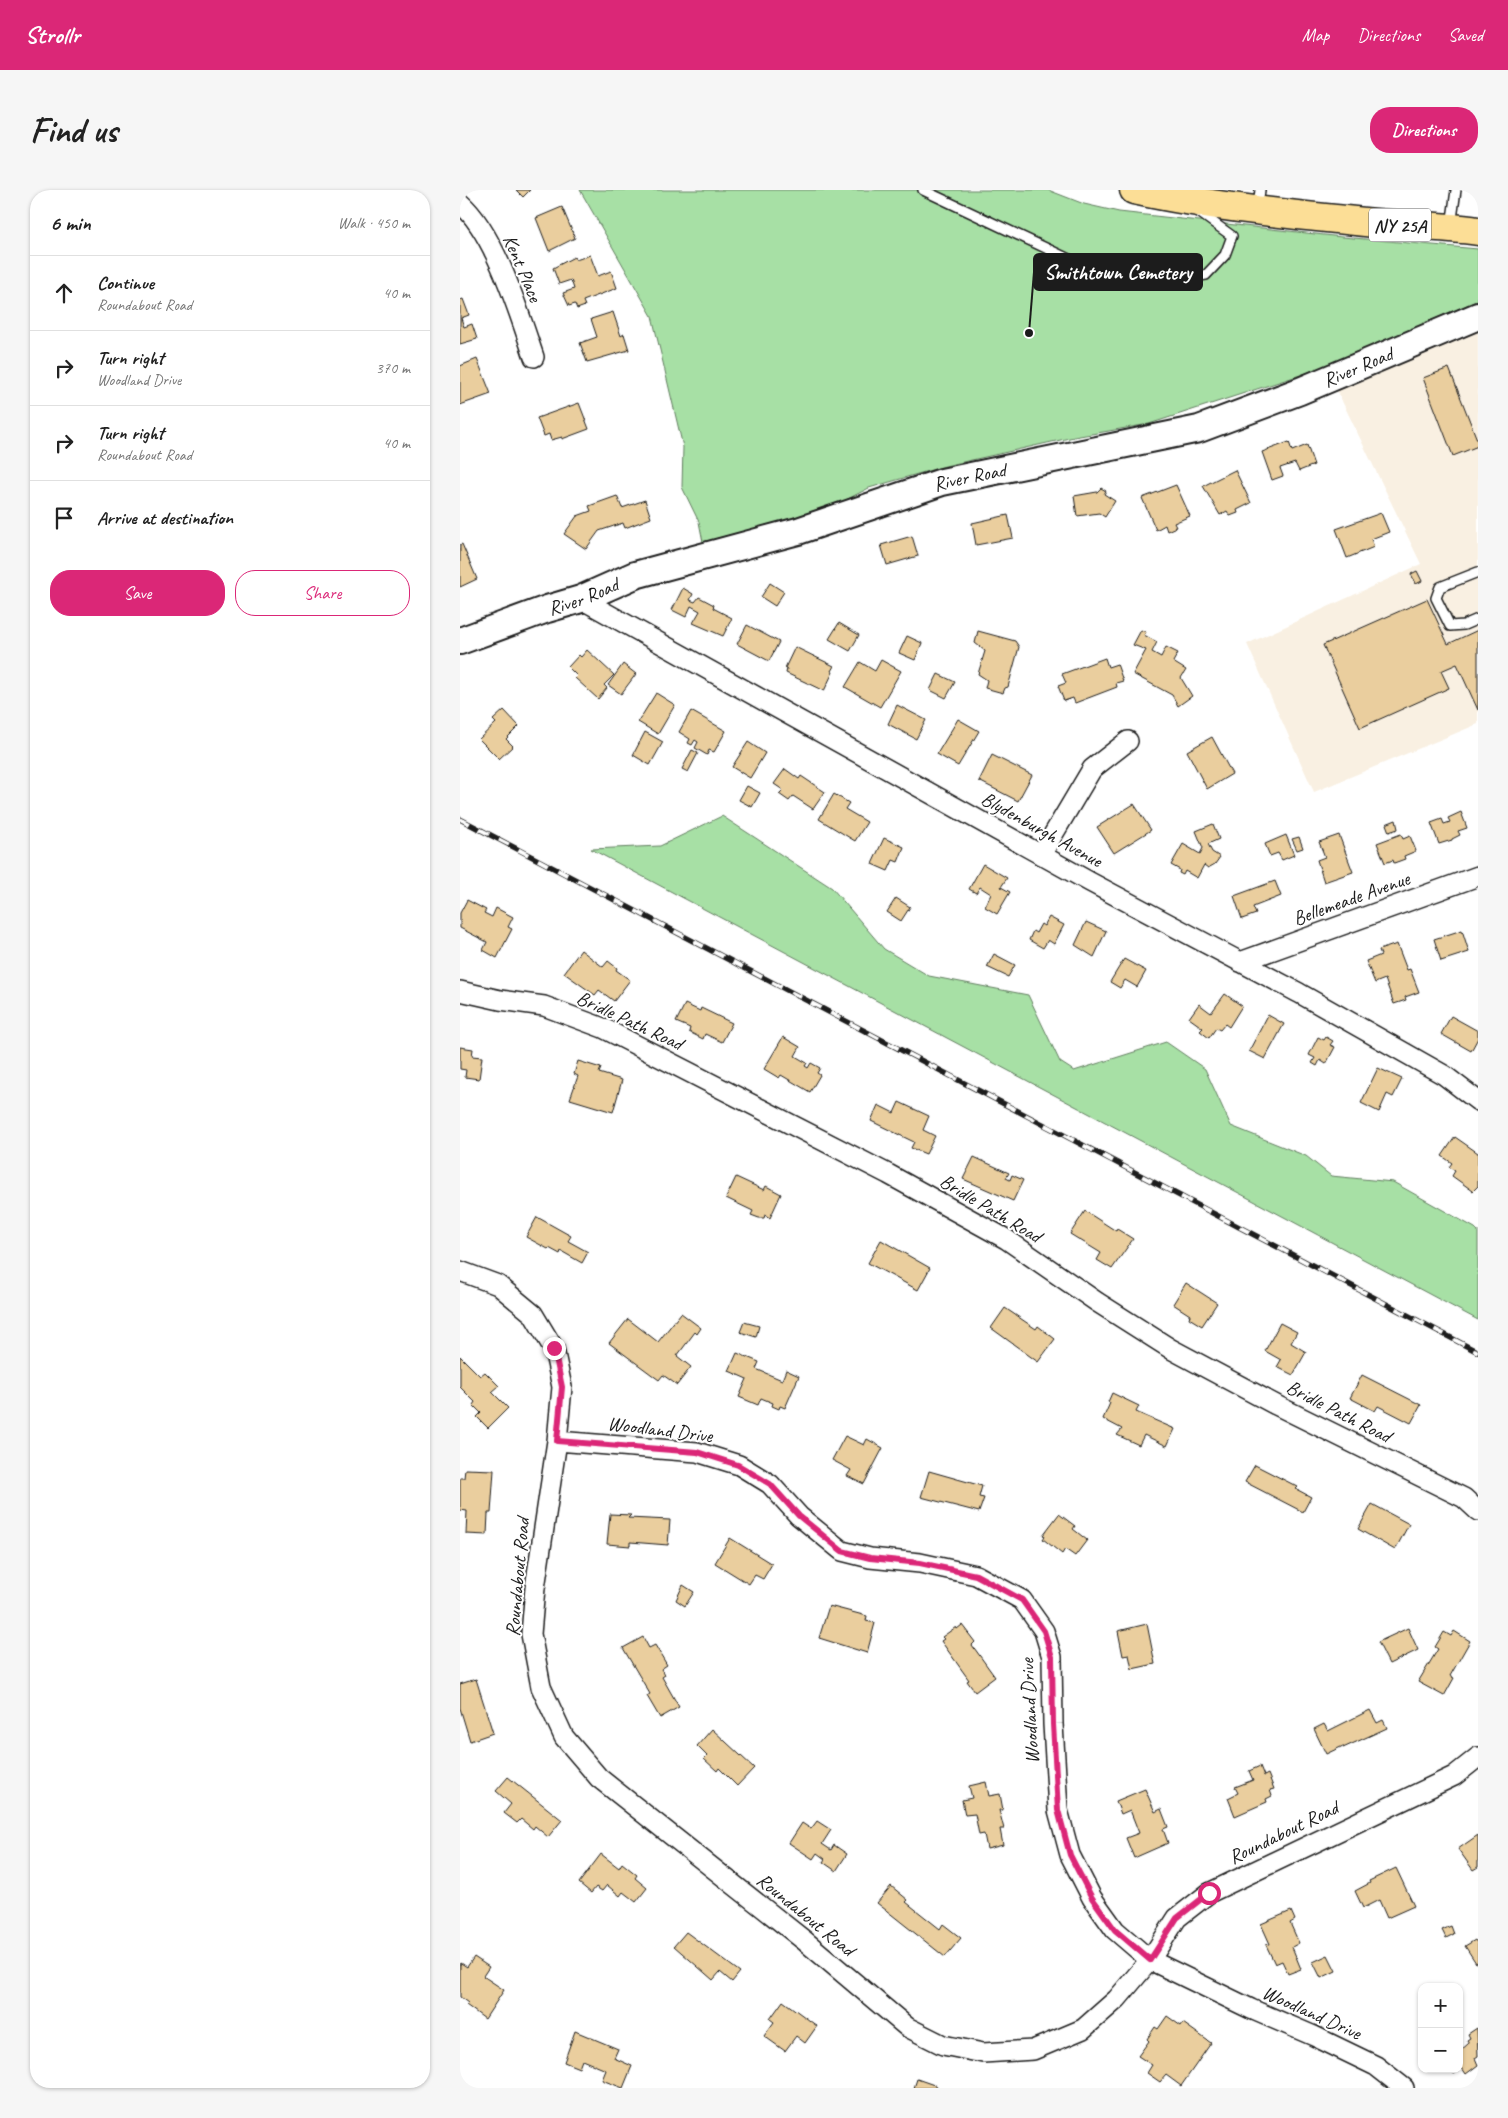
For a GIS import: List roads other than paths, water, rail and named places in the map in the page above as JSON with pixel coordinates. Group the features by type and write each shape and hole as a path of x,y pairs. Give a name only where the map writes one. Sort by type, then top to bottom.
{"main road":[{"name":"NY 25A","path":"1134,190 1183,200 1258,200 1350,220 1478,231"}],"street":[{"name":"Kent Place","path":"460,203 468,210 482,229 489,243 508,284 534,356"},
{"name":"River Road","path":"460,641 546,609 581,599 634,575 798,531 942,482 1199,429 1300,392 1478,316"},
{"name":"Blydenburgh Avenue","path":"581,599 1041,855 1299,993 1444,1075 1478,1101"},
{"path":"1041,855 1092,769 1128,741"},
{"name":"Bellemeade Avenue","path":"1240,962 1478,876"},
{"name":"Bridle Path Road","path":"460,991 500,1000 544,1006 612,1032 888,1174 1006,1239 1097,1302 1171,1349 1276,1405 1464,1498 1478,1511"},
{"name":"Roundabout Road","path":"460,1271 498,1286 533,1314 554,1348 562,1387 557,1441 535,1588 531,1634 541,1687 564,1737 599,1778 805,1941 907,2027 944,2045 982,2053 1033,2050 1084,2029 1117,1999 1150,1960 1177,1918 1209,1893 1454,1776 1478,1757"},
{"name":"Woodland Drive","path":"557,1441 697,1452 738,1465 770,1484 799,1516 842,1551 870,1558 920,1563 976,1575 1022,1600 1044,1631 1052,1657 1053,1732 1058,1810 1070,1855 1092,1898 1115,1930 1150,1960 1376,2066 1404,2088"}],"lane":[{"path":"923,190 1088,268 1130,280 1163,282 1206,275 1225,255 1232,236 1183,200"},
{"path":"1450,229 1456,190"},
{"path":"1478,572 1440,587 1436,598 1450,626 1464,625 1478,619"}],"railway":[{"path":"460,819 1478,1352"}],"place":[{"name":"Smithtown Cemetery","path":"1029,333"}]}
